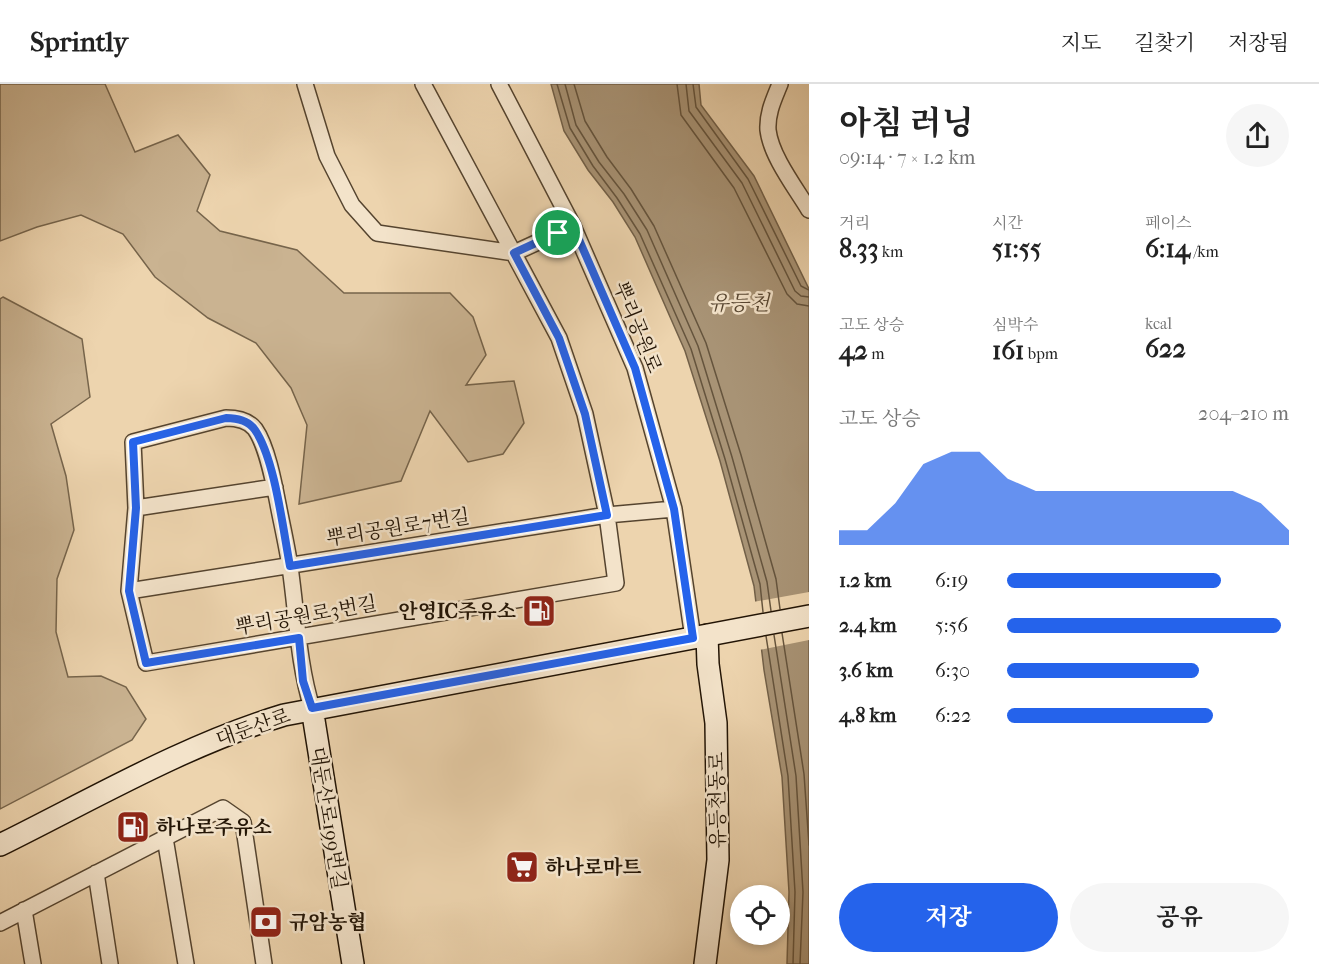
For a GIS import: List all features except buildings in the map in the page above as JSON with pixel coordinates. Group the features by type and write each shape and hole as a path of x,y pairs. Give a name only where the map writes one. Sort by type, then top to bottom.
{"main road":[{"name":"대둔산로","path":"0,845 165,762 250,725 312,708 809,616"},
{"name":"유등천동로","path":"705,964 718,860 716,723 708,664 709,635"},
{"name":"대둔산로199번길","path":"312,708 353,964"}],"street":[{"path":"305,84 327,156 352,205 377,233 514,253 573,226"},
{"path":"423,84 559,338 585,414 607,515"},
{"name":"뿌리공원로","path":"499,84 573,226 635,368 709,635"},
{"path":"780,84 770,109 768,131 778,160 809,210"},
{"path":"129,591 136,508 133,442 226,418 239,418 254,428 266,455 275,487 290,566 303,681 312,708"},
{"path":"136,508 275,487"},
{"name":"뿌리공원로7번길","path":"129,591 607,515 674,509"},
{"name":"뿌리공원로3번길","path":"129,591 146,663 616,583 607,515"},
{"path":"0,923 223,808 243,822 264,964"},
{"path":"165,838 186,964"},
{"path":"96,873 110,964"},
{"path":"24,910 33,964"}],"shaded area":[{"path":"0,84 105,84 135,152 178,135 210,175 197,211 220,231 297,250 344,293 450,293 473,317 486,355 466,385 514,381 524,423 503,454 468,462 430,411 401,481 299,504 307,425 291,388 256,343 208,318 155,277 123,234 81,215 37,227 0,241"},
{"path":"3,297 82,339 90,397 51,424 66,476 74,530 57,579 56,632 68,677 101,676 126,687 146,719 132,740 0,809 0,299"}],"water":[{"name":"유등천","path":"551,84 699,84 701,105 754,176 809,289 809,964 787,964 788,945 790,945 790,885 782,777 764,670 754,586 720,461 685,351 635,237 564,131"}],"pier":[{"path":"809,592 809,640 759,650 753,602"}],"place":[{"name":"안영IC주유소","path":"539,611"},
{"name":"하나로주유소","path":"133,827"},
{"name":"하나로마트","path":"522,867"},
{"name":"규암농협","path":"266,922"}],"route":[{"path":"573,226 635,368 674,509 693,638 312,708 303,681 299,638 146,663 129,591 136,508 133,442 226,418 239,418 254,428 266,455 275,487 290,566 607,515 585,414 559,338 514,253 558,233 573,226"}]}
